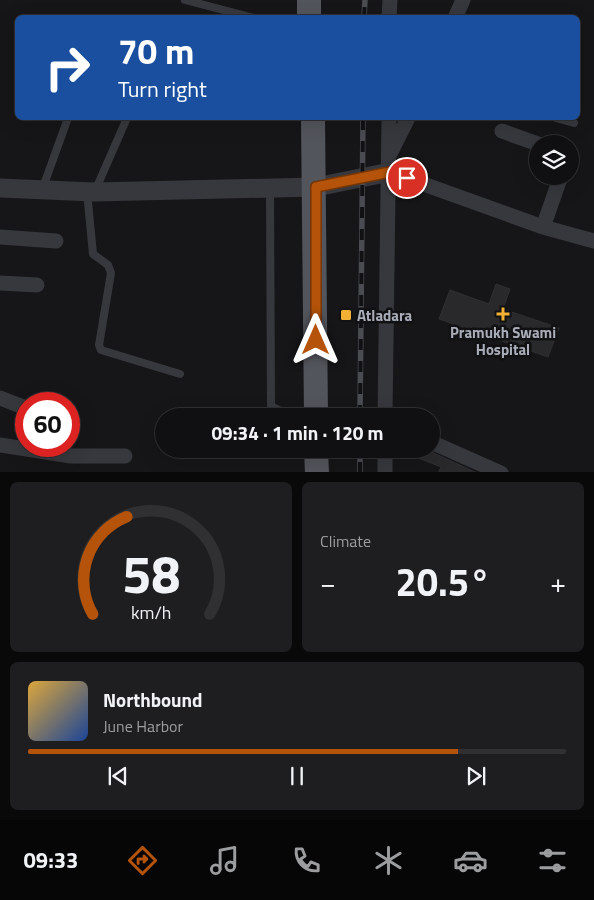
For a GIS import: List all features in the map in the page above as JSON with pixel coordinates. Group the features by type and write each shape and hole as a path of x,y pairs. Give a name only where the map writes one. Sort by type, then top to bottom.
{"main road":[{"path":"309,0 309,15"},
{"path":"313,120 316,187 316,408"},
{"path":"316,458 316,472"}],"street":[{"path":"389,15 390,0"},
{"path":"456,15 463,0"},
{"path":"386,408 389,120"},
{"path":"389,165 407,120"},
{"path":"502,131 529,141"},
{"path":"0,188 90,192 316,187 389,165 543,227 594,241"},
{"path":"543,227 558,185"},
{"path":"0,237 56,241"},
{"path":"0,283 38,285"},
{"path":"0,398 15,404"},
{"path":"0,445 15,446"},
{"path":"440,446 501,472"},
{"path":"80,456 125,456"},
{"path":"385,458 385,472"}],"lane":[{"path":"185,0 242,15"},
{"path":"42,190 67,120"},
{"path":"126,120 90,192 93,254 108,266 111,273 99,345 101,350 180,374"},
{"path":"563,120 574,123"},
{"path":"270,188 271,406 275,408"}],"building":[{"path":"496,284 510,289 503,309 559,328 548,357 439,319 450,290 489,304"},
{"path":"440,456 475,472 438,472 441,467 418,458 440,458"}],"railway":[{"path":"364,15 365,0"},
{"path":"360,408 363,120"},
{"path":"360,458 360,472"}],"place":[{"name":"Pramukh Swami Hospital","path":"503,314"},
{"name":"Atladara","path":"346,315"}],"route":[{"path":"316,340 316,187 390,172 407,178"}]}
